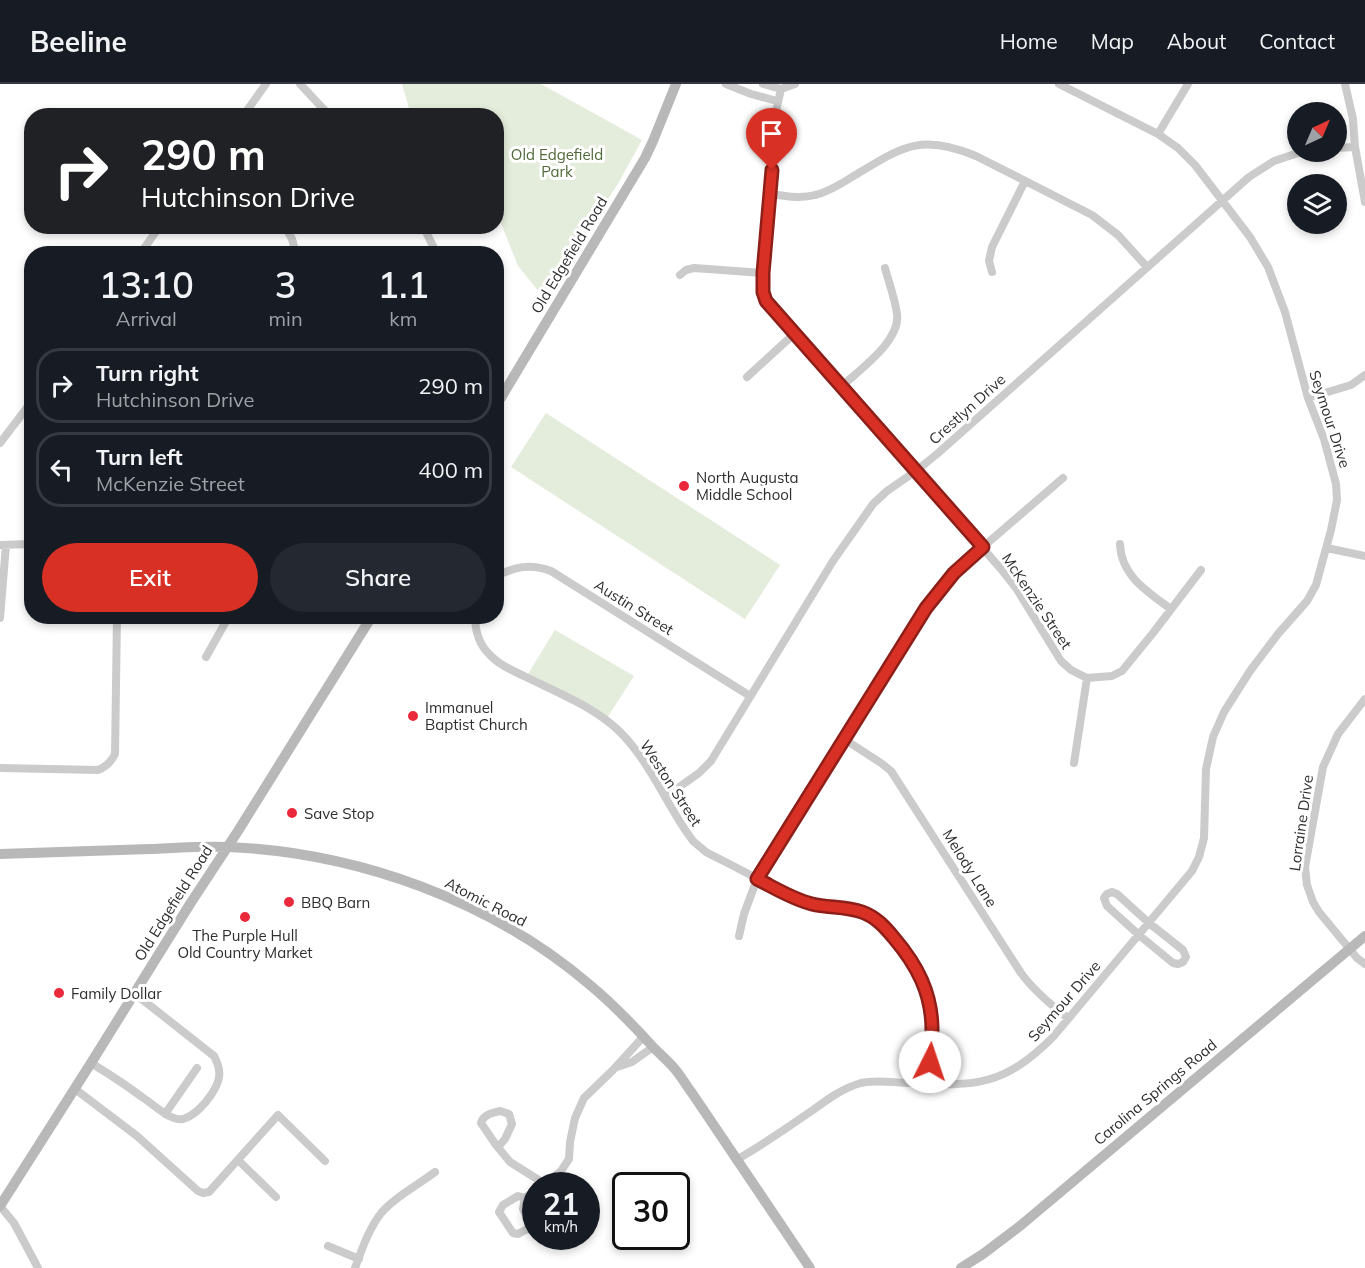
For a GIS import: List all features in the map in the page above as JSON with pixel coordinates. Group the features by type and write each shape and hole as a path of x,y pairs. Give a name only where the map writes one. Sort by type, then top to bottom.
{"street":[{"path":"249,108 266,84"},
{"path":"300,84 322,108"},
{"name":"Old Edgefield Road","path":"504,393 645,158 676,84"},
{"path":"726,84 777,101 781,89"},
{"path":"763,84 781,89 795,84"},
{"name":"Seymour Drive","path":"736,1160 828,1098 863,1082 964,1085 975,1083 1004,1074 1038,1052 1053,1037 1192,871 1199,857 1205,829 1206,769 1209,750 1218,724 1250,670 1301,608 1312,593 1319,576 1337,500 1336,484 1324,439 1308,398 1285,312 1268,267 1257,246 1195,165 1178,148 1158,134 1059,84"},
{"path":"1158,134 1188,84"},
{"path":"1345,84 1353,119 1355,147 1365,202"},
{"name":"McKenzie Street","path":"777,101 763,273 763,292 766,301 983,547 1016,588 1061,661 1071,670 1087,678"},
{"path":"770,194 799,197 819,194 901,149 916,145 934,144 958,148 1050,193 1102,222 1118,235 1147,267"},
{"path":"1347,147 1355,147"},
{"name":"Crestlyn Drive","path":"665,797 694,777 716,753 833,561 873,504 886,491 937,454 1249,177 1266,165 1287,155"},
{"path":"992,272 990,261 992,247 1025,181"},
{"path":"680,274 694,268 763,273"},
{"path":"841,387 889,342 895,332 897,314 885,268"},
{"path":"747,377 794,334"},
{"path":"1308,398 1351,385 1365,375"},
{"path":"0,443 24,411"},
{"path":"739,936 744,914 757,879 934,595 954,573 1063,478"},
{"path":"0,618 3,545 24,544"},
{"path":"1120,544 1124,564 1134,581 1171,609"},
{"path":"1327,548 1365,556"},
{"name":"Austin Street","path":"504,572 529,567 551,572 750,696"},
{"path":"1074,763 1087,678 1107,677 1122,671 1201,570"},
{"path":"0,768 98,770 110,763 115,754 117,624"},
{"path":"206,657 225,624"},
{"name":"Old Edgefield Road","path":"0,1206 367,624"},
{"name":"Weston Street","path":"476,624 477,634 488,654 504,666 600,716 627,739 688,834 699,847 792,897 811,904 859,910 879,921 918,970 926,989 932,1029 929,1084"},
{"name":"Lorraine Drive","path":"1365,699 1338,734 1325,761 1305,867 1307,885 1319,912 1357,958 1365,964"},
{"name":"Melody Lane","path":"844,739 891,771 1021,973 1046,1000 1068,1018"},
{"name":"Atomic Road","path":"0,854 227,847 302,854 339,861 454,900 518,934 558,960 590,985 644,1036 674,1069 810,1268"},
{"path":"1109,892 1115,893 1183,950 1186,957 1183,962 1173,963 1139,935 1107,906 1104,901 1109,892"},
{"name":"Carolina Springs Road","path":"961,1268 1020,1226 1365,936"},
{"path":"91,1063 174,1119 183,1119 192,1114 211,1094 220,1074 219,1064 214,1056 134,993"},
{"path":"561,1172 569,1159 575,1118 584,1098 644,1036"},
{"path":"613,1070 632,1062 653,1047"},
{"path":"165,1114 197,1068"},
{"path":"75,1089 137,1136 203,1193 209,1192 278,1114 326,1161"},
{"path":"496,1145 499,1146 505,1139 512,1124 511,1116 500,1110 489,1114 482,1121 482,1126 496,1145 510,1162 525,1172"},
{"path":"238,1160 276,1197"},
{"path":"355,1268 381,1213 435,1172"},
{"path":"518,1196 525,1198 523,1209 530,1220 530,1225 521,1234 515,1234 500,1214 500,1209 518,1196"},
{"path":"0,1206 14,1223 38,1268"},
{"path":"328,1246 358,1259"}],"green space":[{"name":"Old Edgefield Park","path":"402,84 541,84 642,140 619,182 544,298 518,266 504,231 504,108 409,108"},
{"path":"546,413 780,565 745,619 511,467"},
{"path":"555,630 634,676 607,718 526,677"}],"place":[{"name":"North Augusta Middle School","path":"684,486"},
{"name":"Immanuel Baptist Church","path":"413,716"},
{"name":"Save Stop","path":"292,813"},
{"name":"BBQ Barn","path":"289,902"},
{"name":"The Purple Hull Old Country Market","path":"245,917"},
{"name":"Family Dollar","path":"59,993"}],"route":[{"path":"772,170 763,273 763,292 768,305 983,547 934,595 757,879 811,904 859,910 872,916 884,926 913,961 926,989 932,1018 930,1062"}]}
